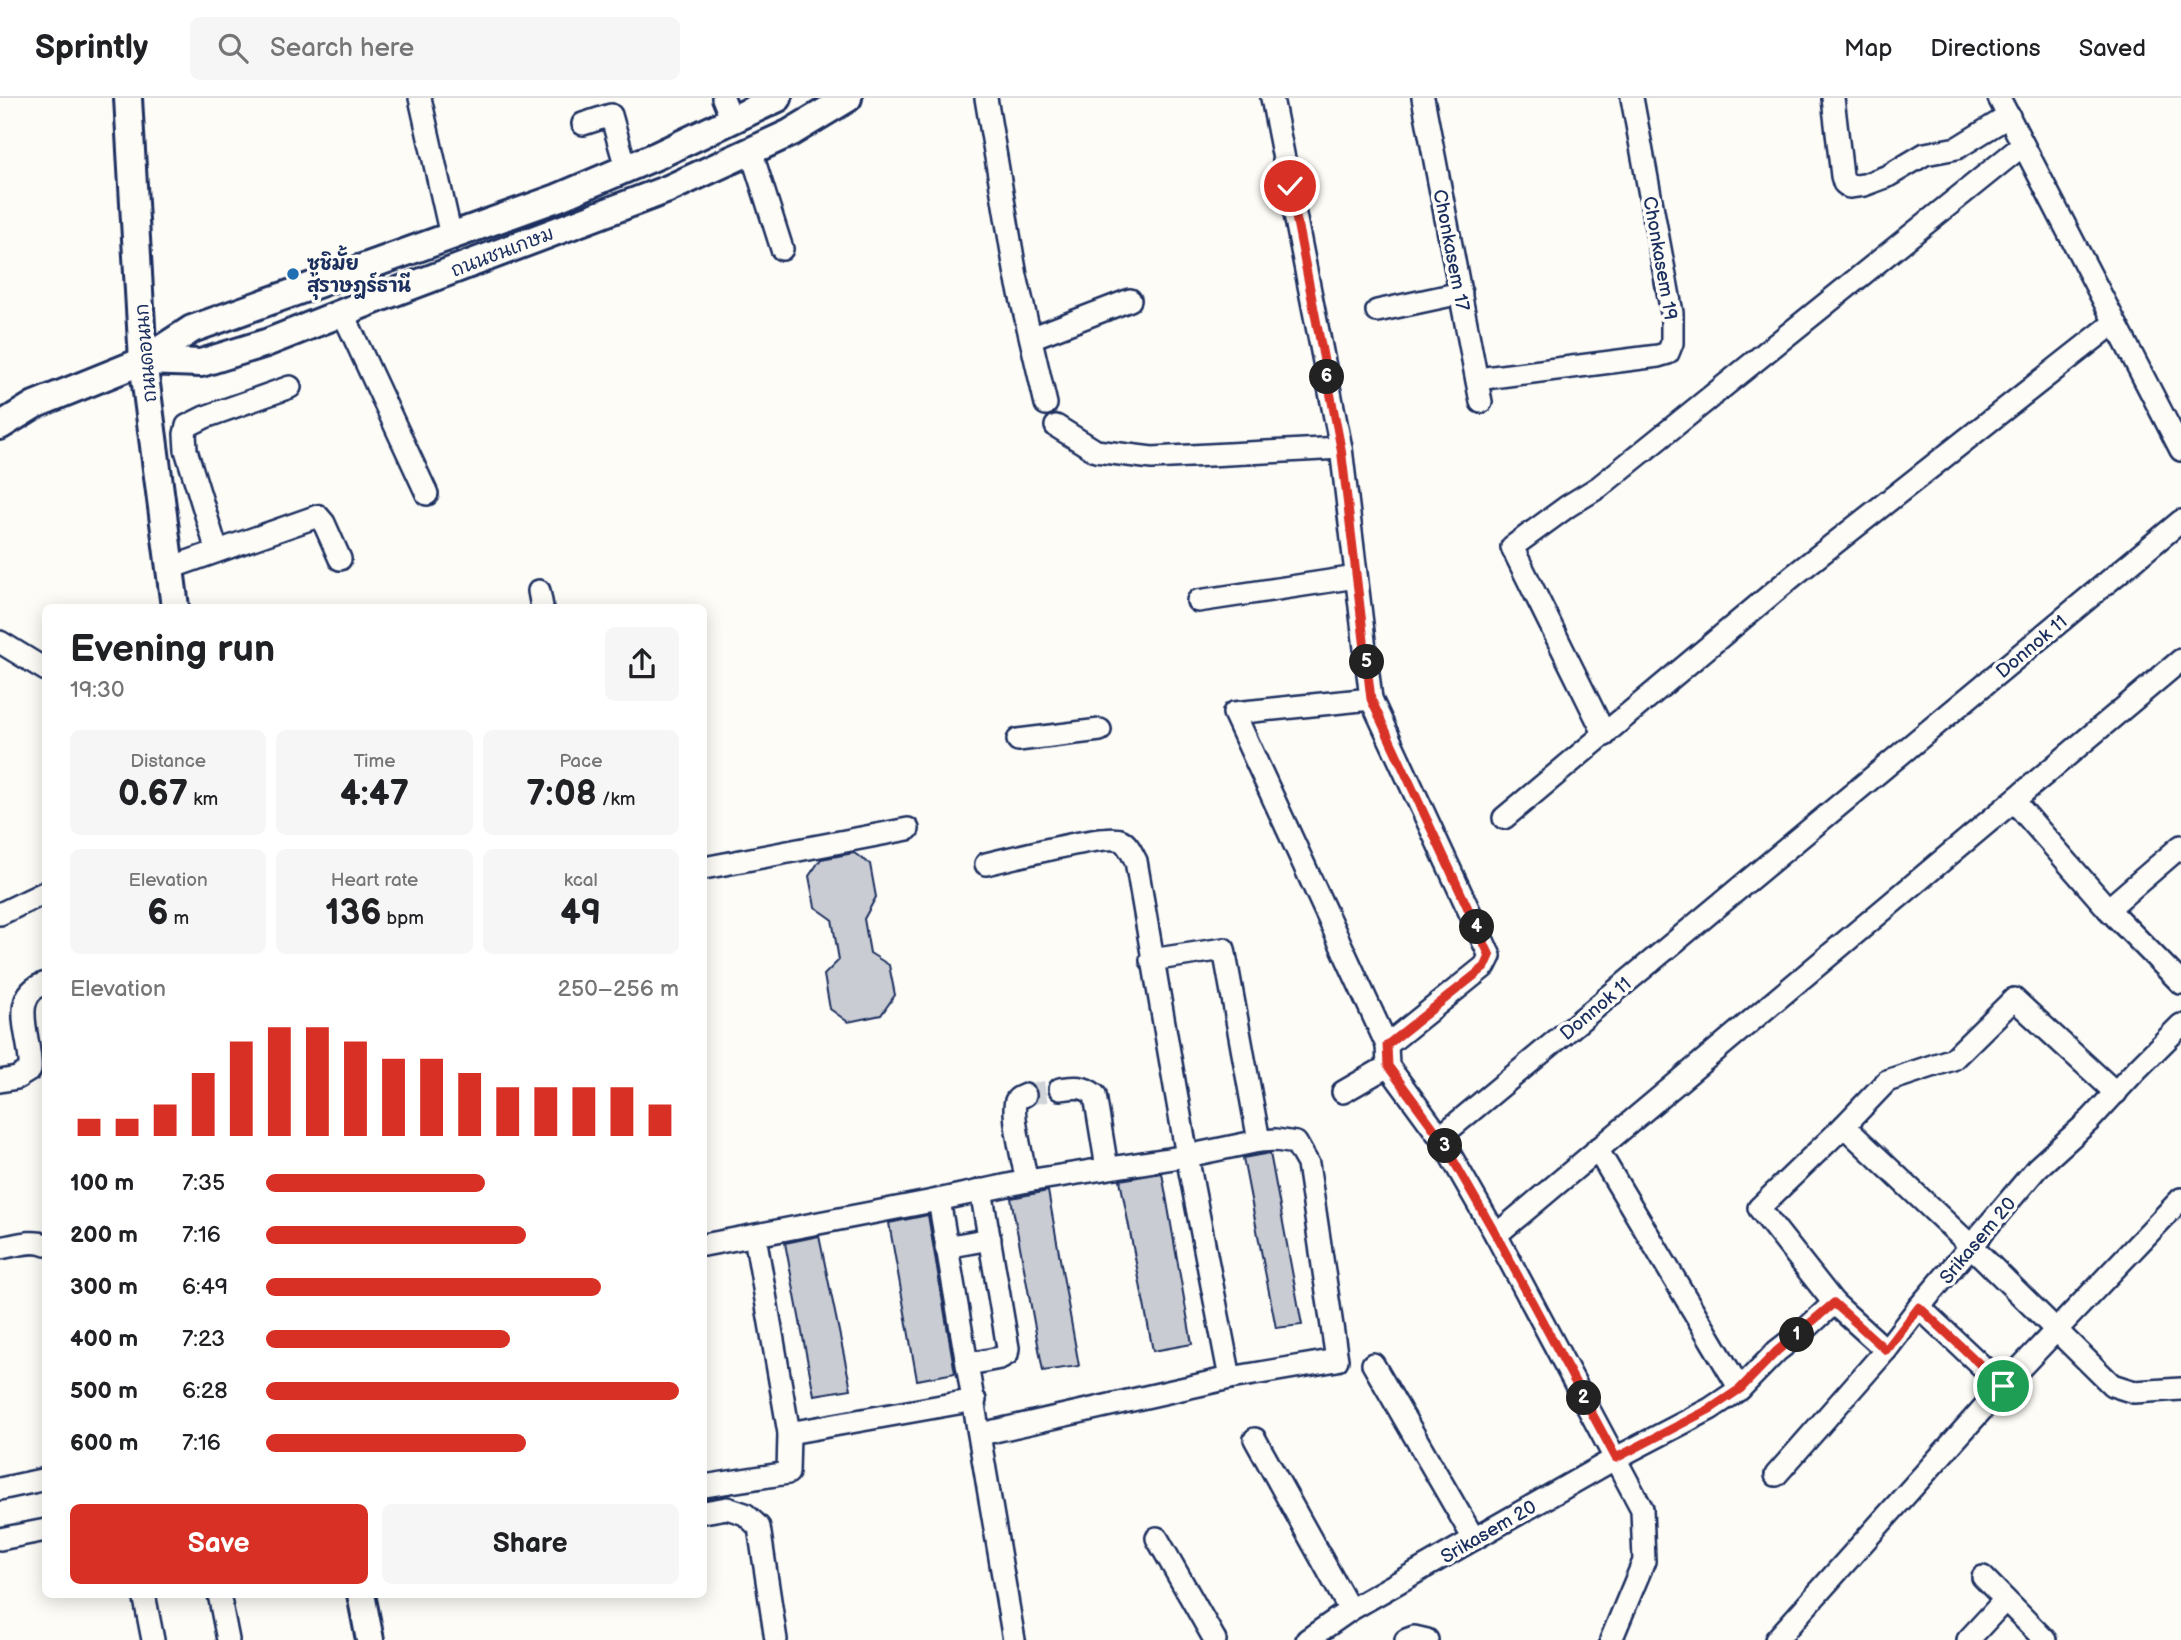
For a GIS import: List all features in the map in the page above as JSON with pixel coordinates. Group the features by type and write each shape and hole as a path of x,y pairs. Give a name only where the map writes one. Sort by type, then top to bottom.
{"main road":[{"name":"ถนนดอนนก","path":"128,98 143,361 175,604"},
{"name":"ถนนชนเกษม","path":"0,426 34,405 143,361 192,329 557,198 626,168 727,109 778,98"},
{"name":"ถนนชนเกษม","path":"143,361 201,363 266,343 668,189 790,133 848,98"},
{"path":"362,1598 370,1640"}],"street":[{"path":"420,98 451,236"},
{"path":"986,98 1016,276 1046,404"},
{"path":"1272,98 1341,448 1371,699 1490,956 1485,967 1343,1092"},
{"name":"Chonkasem 17","path":"1423,98 1481,402"},
{"name":"Chonkasem 19","path":"1477,379 1668,353 1672,343 1672,313 1632,98"},
{"path":"1833,98 1842,176 1849,187 1864,185 1888,176 1925,154 1957,148 2004,107 2181,450"},
{"path":"583,124 611,115 626,168"},
{"path":"1605,735 1512,547 1599,487 2023,145"},
{"path":"751,151 782,249"},
{"path":"1377,311 1461,293"},
{"path":"1031,338 1130,300"},
{"path":"343,313 427,494"},
{"path":"1504,817 1793,576 2114,323"},
{"path":"217,551 186,450 187,426 290,387"},
{"path":"1056,426 1096,451 1153,458 1341,448"},
{"path":"170,568 318,516 324,523 340,559"},
{"name":"Donnok 11","path":"1440,1137 2181,521"},
{"path":"1198,601 1356,577"},
{"path":"0,642 42,668"},
{"path":"1496,1235 2181,660"},
{"path":"1371,699 1234,712 1387,1055 1440,1137 1496,1235 1642,1509 1644,1561 1611,1640"},
{"path":"1018,740 1101,730"},
{"path":"2014,801 2108,909 2181,984"},
{"path":"707,867 908,829"},
{"path":"986,864 1094,841 1118,839 1126,844 1136,861 1187,1156 1230,1378"},
{"path":"2108,909 2181,846"},
{"path":"0,914 42,894"},
{"path":"1152,960 1224,949 1259,1141"},
{"path":"0,1081 17,1078 30,1070 24,1003 29,992 42,985"},
{"path":"1886,1350 1834,1303 1759,1208 1887,1081 1953,1059 2014,999 2116,1093"},
{"name":"Srikasem 20","path":"1776,1475 1886,1350 1919,1307 2038,1168 2181,1026"},
{"path":"1060,1089 1077,1086 1087,1088 1095,1094 1107,1168"},
{"path":"1025,1095 1015,1103 1027,1181"},
{"path":"1844,1126 2112,1385 2134,1392 2181,1389"},
{"path":"707,1244 1027,1181 1187,1156 1259,1141 1296,1143 1308,1164 1336,1360 1230,1378 981,1434"},
{"path":"1597,1149 1740,1389"},
{"path":"969,1364 1000,1358 1007,1354 1008,1348 981,1190"},
{"path":"1776,1640 2003,1386 2181,1199"},
{"path":"939,1200 1014,1640"},
{"path":"707,1486 788,1473 789,1433 755,1236"},
{"path":"946,1247 990,1239"},
{"path":"0,1248 42,1243"},
{"name":"Srikasem 20","path":"1307,1640 1350,1610 1616,1458 1710,1409 1740,1389 1777,1351 1834,1303"},
{"path":"1919,1307 2003,1386"},
{"path":"1373,1364 1474,1539"},
{"path":"789,1433 975,1401"},
{"path":"1255,1438 1350,1610"},
{"path":"0,1489 42,1480"},
{"path":"707,1511 727,1508 745,1514 759,1527 776,1640"},
{"path":"0,1539 42,1531"},
{"path":"1157,1538 1214,1640"},
{"path":"1983,1577 2045,1640"},
{"path":"145,1598 153,1640"},
{"path":"220,1598 228,1640"},
{"path":"1968,1640 2005,1600"},
{"path":"1406,1640 1414,1637 1427,1640"}],"building":[{"path":"854,853 870,864 876,897 864,919 870,953 889,965 895,995 881,1015 848,1022 830,1009 824,975 839,960 832,919 815,907 809,876 821,859"},
{"path":"1270,1153 1302,1325 1276,1328 1243,1158"},
{"path":"1162,1173 1192,1344 1153,1351 1120,1180"},
{"path":"1048,1191 1079,1366 1043,1371 1011,1198"},
{"path":"928,1215 955,1373 917,1380 889,1223"},
{"path":"819,1236 851,1389 814,1395 785,1243"}],"tunnel":[{"path":"1025,1095 1060,1089"}],"place":[{"name":"ซูชิมั้ย สุราษฎร์ธานี","path":"293,274"}],"route":[{"path":"1290,186 1341,448 1371,699 1490,956 1485,967 1387,1045 1388,1066 1440,1137 1616,1458 1710,1409 1740,1389 1777,1351 1834,1303 1886,1350 1919,1307 2003,1386"}]}
